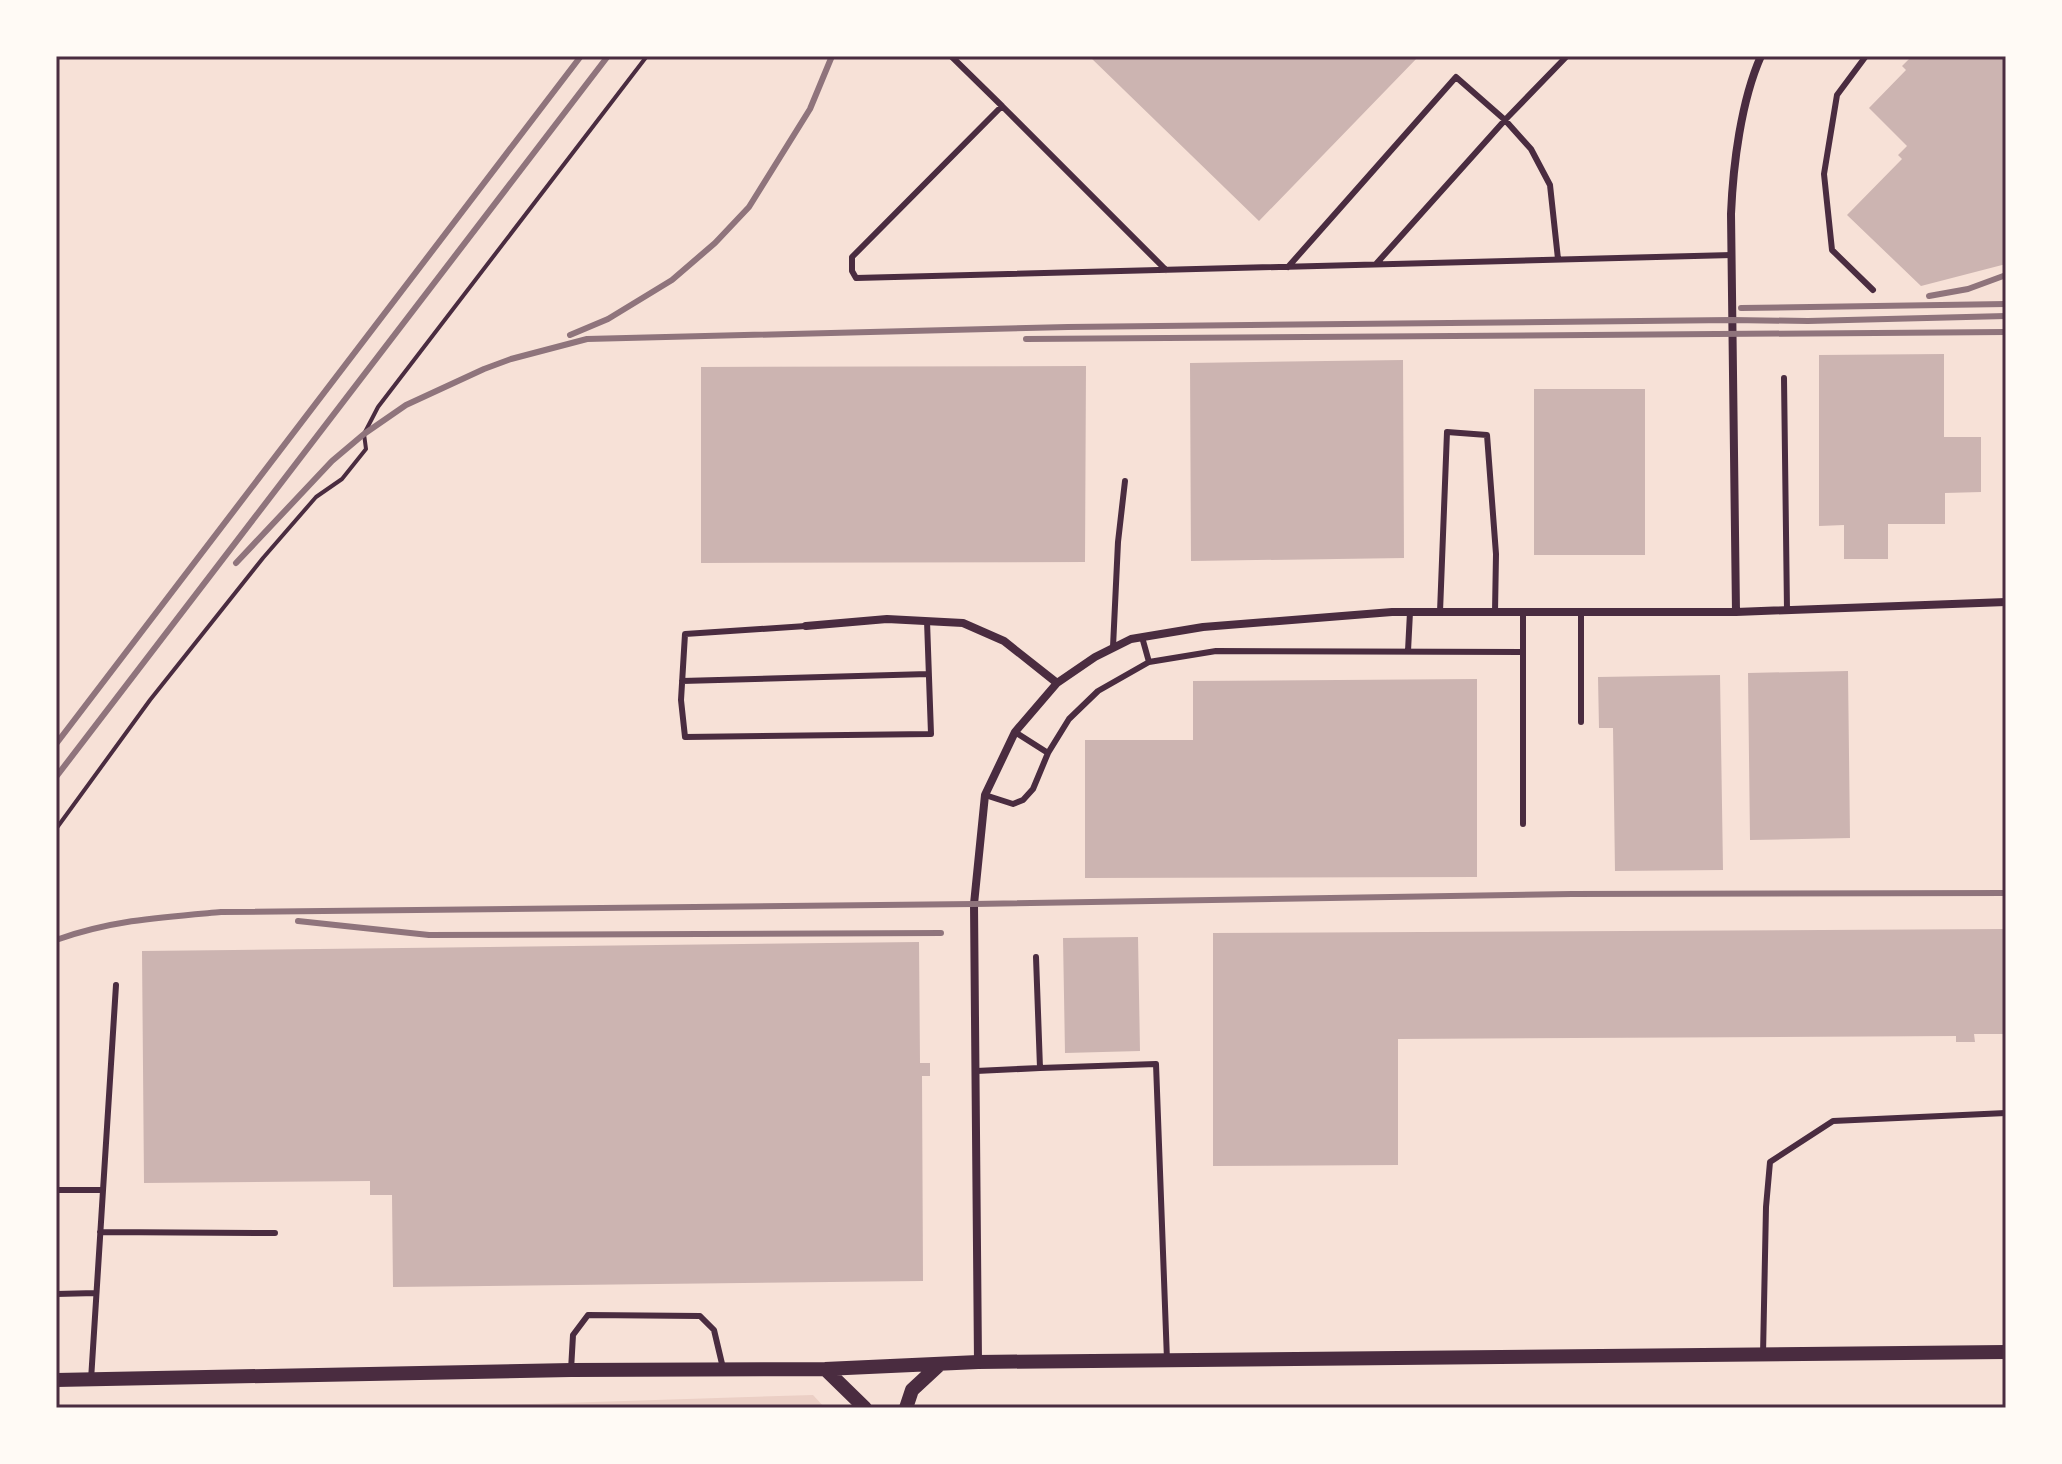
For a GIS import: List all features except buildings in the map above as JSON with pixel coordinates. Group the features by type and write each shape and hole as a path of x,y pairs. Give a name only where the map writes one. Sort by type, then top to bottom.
{"street":[{"path":"1736,612 1732,177 1741,125 1761,56"},
{"path":"978,1362 974,904 985,795 1015,732 1057,683 1095,657 1131,639 1203,627 1410,612 1736,612 2006,602"},
{"path":"806,626 887,619 963,623 1004,641 1057,683"},
{"path":"56,1380 571,1370 825,1369 978,1362 2006,1352"},
{"path":"906,1408 912,1390 939,1365"},
{"path":"825,1369 865,1408"}],"lane":[{"path":"951,56 1166,270"},
{"path":"1376,264 1567,56"},
{"path":"1866,56 1837,95 1824,174 1832,250 1873,290"},
{"path":"1288,267 1456,77 1505,120 1531,149 1550,185 1558,259"},
{"path":"1002,106 852,257 852,271 856,278 1732,255"},
{"path":"1784,378 1787,610"},
{"path":"1440,612 1447,432 1487,435 1496,554 1495,612"},
{"path":"1113,647 1118,542 1125,481"},
{"path":"1408,651 1410,612"},
{"path":"1523,612 1523,824"},
{"path":"1581,612 1581,722"},
{"path":"806,626 685,634 681,700 685,737 931,734 927,621"},
{"path":"1142,637 1149,662"},
{"path":"985,795 1013,804 1023,800 1033,789 1048,753 1069,719 1098,691 1149,662 1216,651 1523,652"},
{"path":"682,681 928,674"},
{"path":"1015,732 1048,753"},
{"path":"1036,957 1040,1068"},
{"path":"91,1380 116,985"},
{"path":"976,1071 1156,1064 1167,1360"},
{"path":"1763,1355 1770,1162 1833,1121 2006,1113"},
{"path":"56,1190 103,1190"},
{"path":"100,1232 275,1233"},
{"path":"56,1294 96,1293"},
{"path":"571,1370 573,1335 588,1315 700,1316 714,1330 723,1368"}],"path":[{"path":"56,829 150,700 263,558 316,497 342,479 366,449 364,434 378,407 647,56"}],"shaded area":[{"path":"813,1395 825,1408 404,1408"}],"railway":[{"path":"56,744 581,56"},
{"path":"56,777 608,56"},
{"path":"570,335 608,319 672,280 715,243 749,207 810,109 832,56"},
{"path":"1929,296 1968,289 2006,275"},
{"path":"1741,308 2006,304"},
{"path":"236,563 332,461 406,405 511,359 587,339 1068,327 1808,321 2006,316"},
{"path":"1026,339 2006,332"},
{"path":"56,940 118,924 221,912 1572,894 2006,893"},
{"path":"298,921 429,935 941,933"}]}
